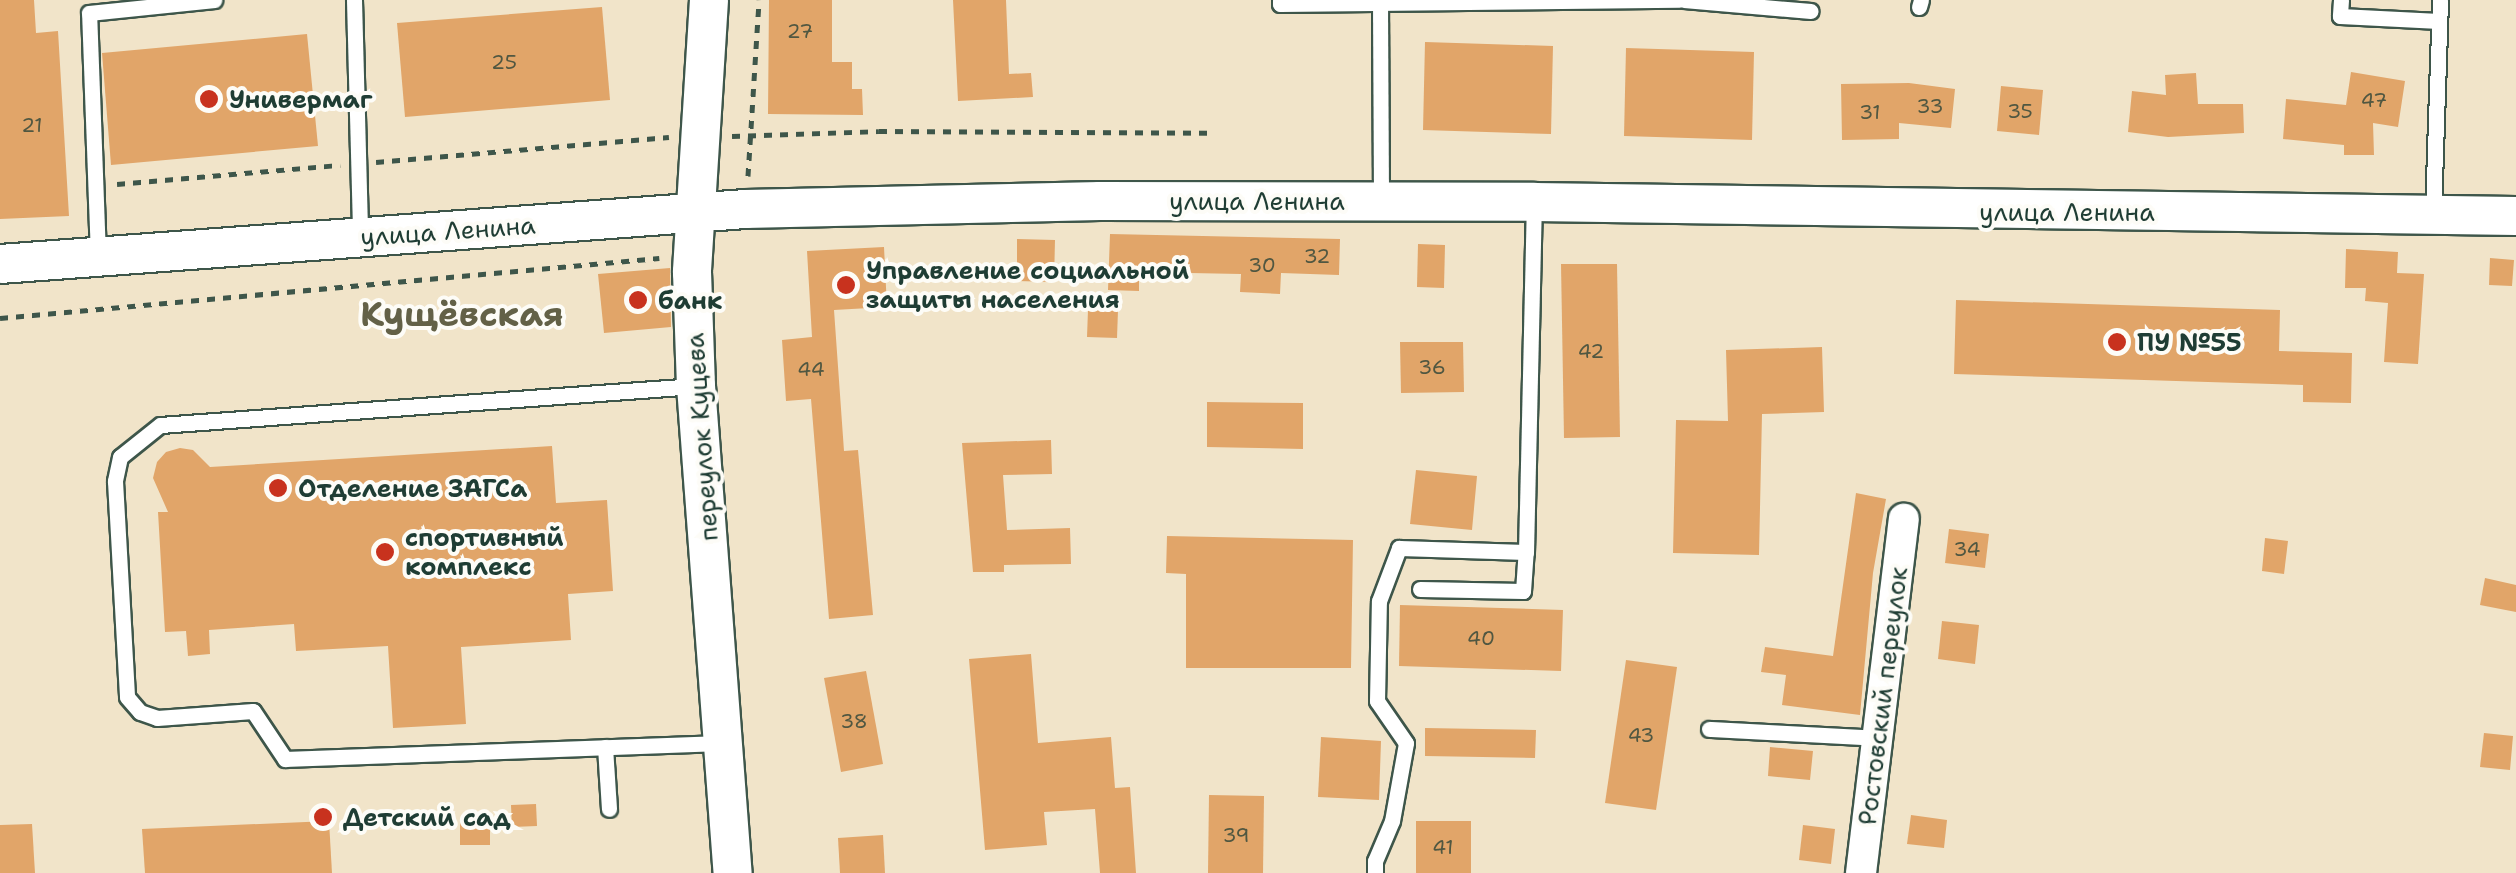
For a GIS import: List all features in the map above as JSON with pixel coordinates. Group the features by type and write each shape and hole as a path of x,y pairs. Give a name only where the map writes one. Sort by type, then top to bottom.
{"street":[{"name":"переулок Куцева","path":"709,0 681,143 694,215 696,386 733,873"},
{"name":"улица Ленина","path":"0,264 745,209 1381,201 1970,212 2434,212 2516,216"},
{"name":"Ростовский переулок","path":"1861,873 1904,518"}],"lane":[{"path":"98,256 88,13 214,0"},
{"path":"354,0 360,237"},
{"path":"1280,0 1681,0 1810,11"},
{"path":"2341,0 2340,16 2439,22"},
{"path":"2434,212 2440,0"},
{"path":"1380,2 1381,201"},
{"path":"1420,590 1523,591 1534,202"},
{"path":"696,386 160,424 120,458 115,482 127,697 140,712 157,718 253,712 285,758 725,743"},
{"path":"1375,873 1375,861 1392,821 1406,743 1378,701 1379,601 1399,548 1526,552"},
{"path":"1709,729 1878,738"},
{"path":"606,747 609,809"}],"path":[{"path":"745,209 759,0"},
{"path":"95,186 751,136 879,131 1211,133"},
{"path":"0,318 693,257"}],"building":[{"path":"0,0 34,0 36,33 58,31 69,216 0,219"},
{"path":"769,0 832,0 832,62 852,62 852,89 862,89 863,115 768,114"},
{"path":"953,0 1006,0 1009,74 1031,73 1033,97 958,101"},
{"path":"602,7 610,100 405,117 397,23"},
{"name":"Универмаг","path":"307,34 318,146 111,165 102,53"},
{"path":"1425,42 1553,46 1551,134 1423,130"},
{"path":"1626,48 1754,52 1752,140 1624,136"},
{"path":"2351,72 2405,81 2398,127 2373,123 2374,155 2344,155 2344,145 2283,139 2286,99 2346,105"},
{"path":"2196,73 2198,104 2243,104 2244,133 2168,137 2128,132 2132,91 2166,95 2165,75"},
{"path":"1909,83 1955,89 1951,128 1899,123 1899,139 1842,140 1841,84"},
{"path":"2001,86 2043,90 2039,135 1997,131"},
{"path":"1110,234 1340,239 1339,275 1281,273 1280,294 1240,292 1241,274 1139,272 1139,291 1108,290"},
{"path":"1017,239 1055,240 1054,282 1017,281"},
{"path":"1418,244 1445,245 1444,288 1417,287"},
{"path":"884,247 887,307 834,310 844,451 858,450 873,615 829,619 811,399 786,401 782,340 812,337 807,251"},
{"path":"2346,249 2398,252 2397,273 2424,274 2418,364 2384,362 2388,303 2365,301 2366,288 2345,288"},
{"path":"2490,258 2514,260 2512,286 2489,285"},
{"path":"1561,264 1617,264 1620,437 1564,438"},
{"name":"банк","path":"670,268 671,327 604,333 598,274"},
{"name":"ПУ №55","path":"1956,300 2280,310 2279,351 2352,353 2351,403 2303,402 2303,385 1954,374"},
{"path":"1088,310 1118,310 1117,338 1087,337"},
{"path":"1400,342 1463,342 1464,392 1401,393"},
{"path":"1822,347 1824,412 1762,414 1759,555 1673,553 1676,420 1728,421 1726,350"},
{"path":"1207,402 1303,403 1303,449 1207,447"},
{"path":"1051,440 1052,474 1003,475 1007,530 1070,528 1071,564 1004,565 1004,572 973,572 962,443"},
{"name":"спортивный комплекс","path":"552,446 556,503 607,500 613,591 568,594 571,640 461,647 466,724 393,728 388,646 296,651 294,624 209,630 210,654 188,656 186,631 165,632 158,512 168,512 153,478 157,462 166,452 193,450 210,467"},
{"path":"1416,470 1477,476 1472,530 1410,524"},
{"path":"1856,493 1886,499 1873,573 1860,715 1782,705 1786,675 1761,672 1765,647 1833,656"},
{"path":"1949,529 1989,534 1985,568 1945,563"},
{"path":"1167,536 1353,540 1351,668 1186,668 1186,574 1166,573"},
{"path":"2265,538 2288,541 2284,574 2262,571"},
{"path":"2485,578 2516,585 2516,612 2480,605"},
{"path":"1400,605 1563,610 1561,671 1399,666"},
{"path":"1942,621 1979,625 1975,664 1938,659"},
{"path":"1031,654 1038,743 1111,737 1115,788 1130,787 1136,873 1100,873 1095,809 1044,812 1047,845 985,850 969,659"},
{"path":"1626,660 1677,667 1656,810 1605,803"},
{"path":"866,671 883,764 841,772 824,678"},
{"path":"1425,728 1536,730 1535,758 1425,756"},
{"path":"2484,733 2513,736 2510,770 2480,767"},
{"path":"1321,737 1381,741 1379,800 1318,797"},
{"path":"1770,747 1813,751 1810,780 1768,776"},
{"path":"1209,795 1264,796 1263,873 1208,873"},
{"path":"536,804 537,826 512,827 511,805"},
{"path":"1911,815 1947,820 1944,848 1907,844"},
{"path":"490,818 490,845 460,845 460,819"},
{"path":"329,821 332,873 145,873 142,829"},
{"path":"1416,821 1471,821 1471,873 1416,873"},
{"path":"32,824 35,873 0,873 0,825"},
{"path":"1803,825 1835,829 1831,864 1799,860"},
{"path":"883,835 885,873 840,873 838,838"}],"place":[{"name":"Универмаг","path":"209,99"},
{"name":"Управление социальной защиты населения","path":"846,285"},
{"name":"банк","path":"638,300"},
{"name":"ПУ №55","path":"2117,342"},
{"name":"Отделение ЗАГСа","path":"278,488"},
{"name":"спортивный комплекс","path":"385,552"},
{"name":"Детский сад","path":"323,817"}],"district":[{"name":"Кущёвская","path":"462,314"}]}
